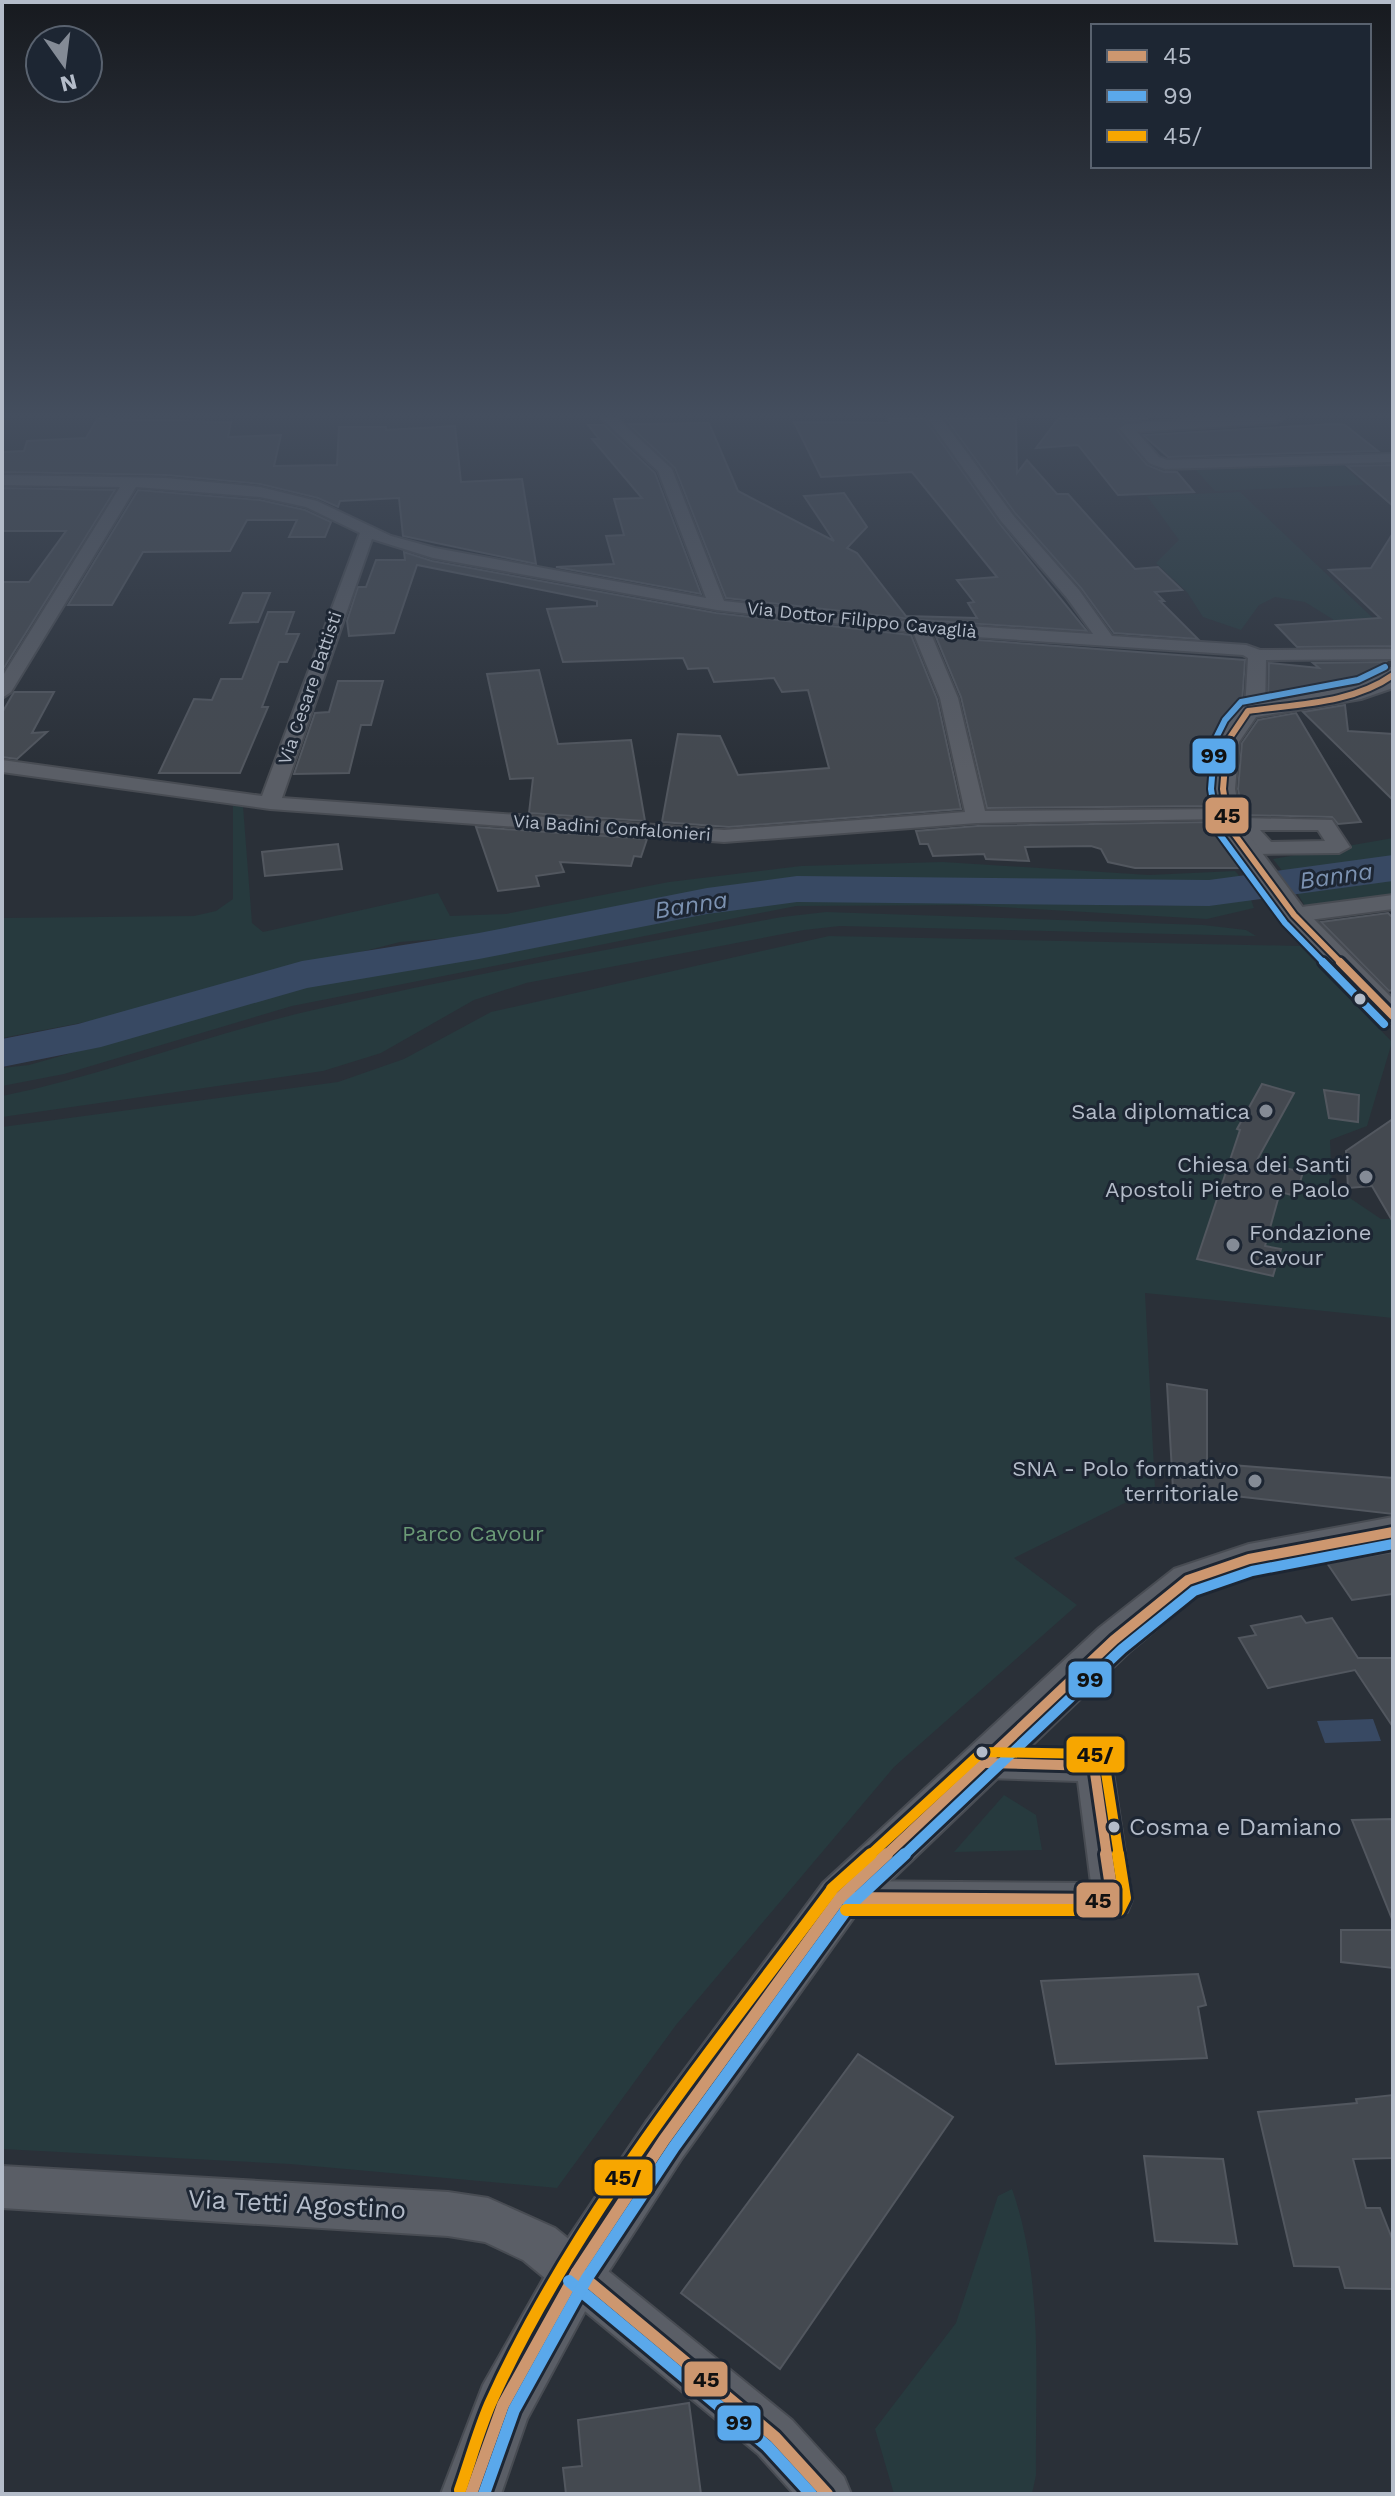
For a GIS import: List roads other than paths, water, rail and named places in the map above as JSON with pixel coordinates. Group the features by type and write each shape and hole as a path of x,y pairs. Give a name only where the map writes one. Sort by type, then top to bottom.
{"street":[{"path":"2,692 98,535"},
{"name":"Via Cesare Battisti","path":"270,803 366,535"},
{"name":"Via Dottor Filippo Cavaglià","path":"381,535 407,546 459,559 717,605 920,628 1246,650 1257,655 1393,654"},
{"path":"690,535 717,605"},
{"path":"1022,535 1073,594 1106,640"},
{"path":"920,628 949,698 969,794 977,817"},
{"path":"1255,709 1257,655"},
{"path":"1393,675 1385,683 1361,692 1255,709 1243,715 1227,742 1224,813 1229,827 1259,854 1292,912 1393,1016"},
{"name":"Via Badini Confalonieri","path":"2,766 270,803 724,836 977,817 1224,813"},
{"path":"1292,912 1393,902"},
{"path":"471,2494 503,2405 577,2272 664,2140 840,1898 987,1763 1114,1640 1188,1580 1249,1559 1393,1532"},
{"path":"840,1898 1113,1900 1094,1766 987,1763"},
{"name":"Via Tetti Agostino","path":"2,2187 448,2214 514,2229 577,2272 775,2437 827,2494"}],"water":[{"path":"1373,1719 1381,1741 1325,1743 1317,1721"}],"waterway":[{"name":"Banna","path":"2,1053 84,1037 302,975 479,946 707,901 797,889 1209,893 1393,868"}],"place":[{"name":"Sala diplomatica","path":"1266,1111"},
{"name":"Chiesa dei Santi Apostoli Pietro e Paolo","path":"1366,1177"},
{"name":"Fondazione Cavour","path":"1233,1245"},
{"name":"SNA - Polo formativo territoriale","path":"1255,1481"},
{"name":"Cosma e Damiano","path":"1114,1827"}],"park label":[{"name":"Parco Cavour","path":"473,1533"}]}
